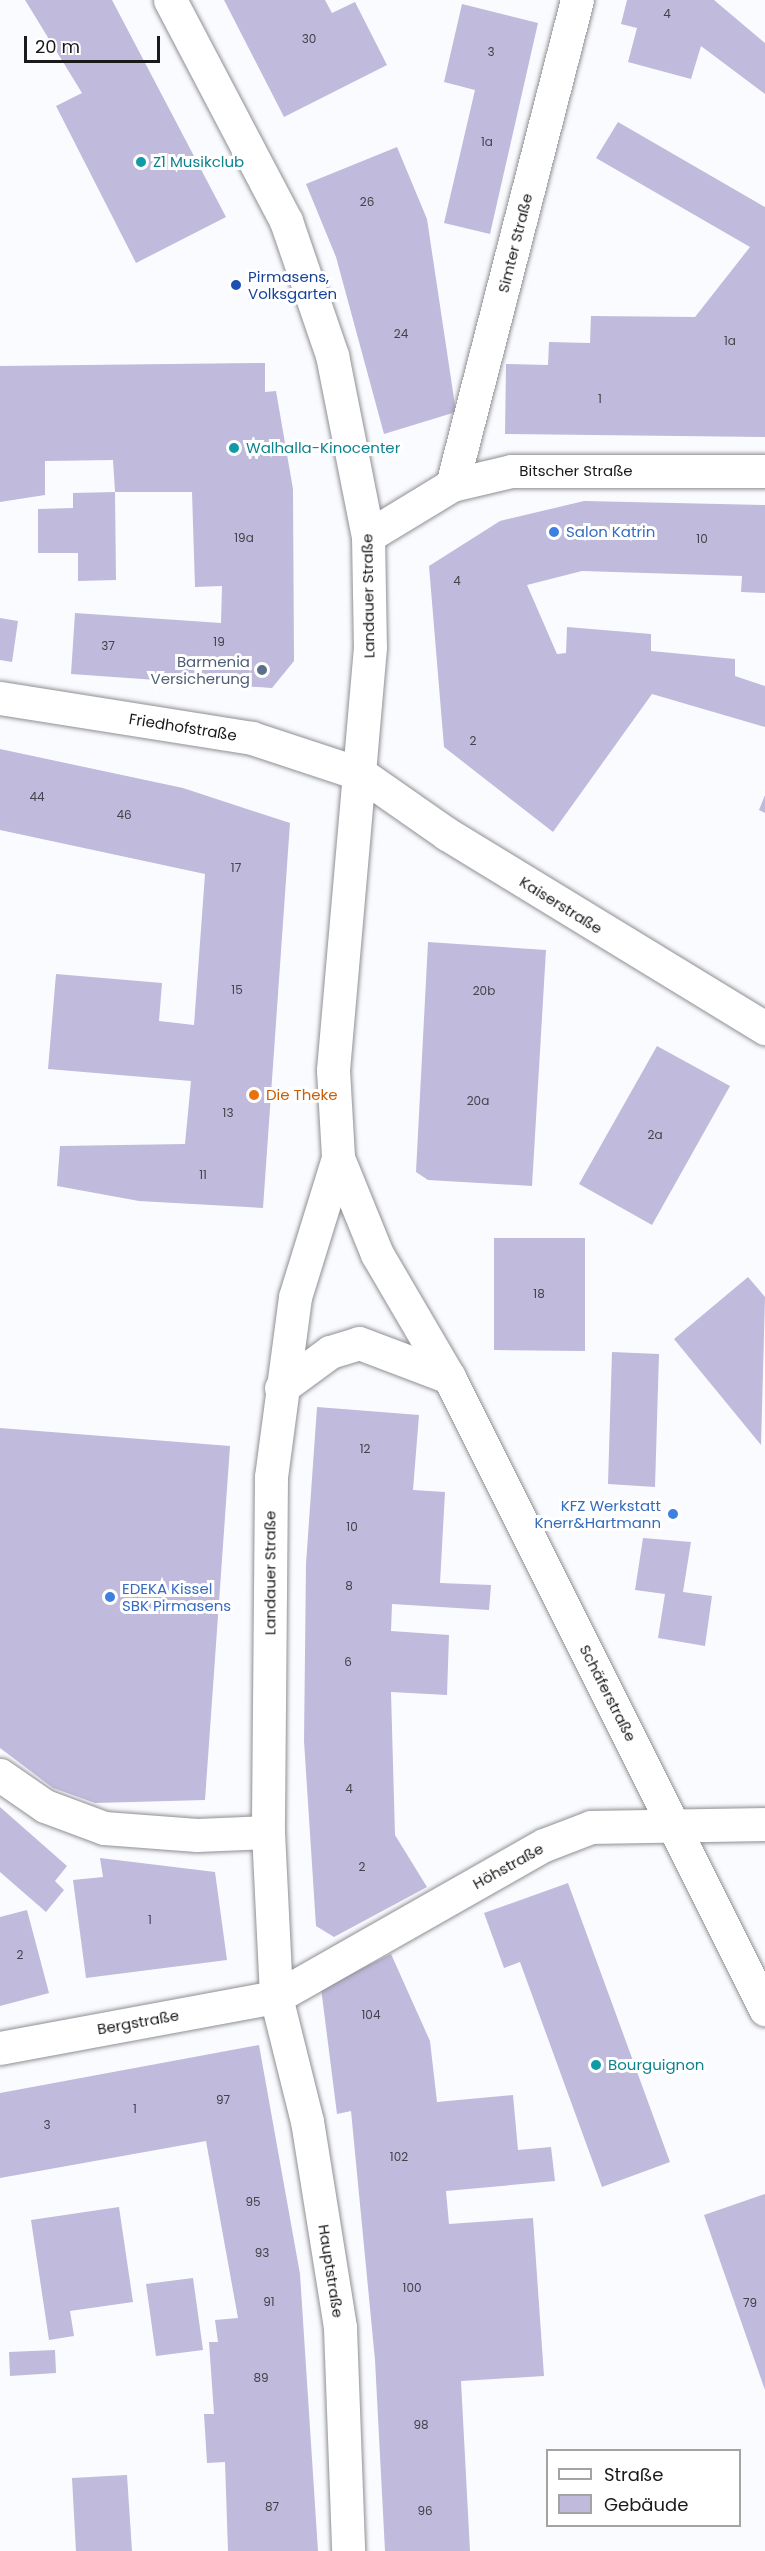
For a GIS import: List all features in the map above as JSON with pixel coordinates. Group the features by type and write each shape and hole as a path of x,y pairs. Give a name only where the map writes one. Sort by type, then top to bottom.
{"street":[{"name":"Landauer Straße","path":"170,0 286,221 332,355 368,537 370,647 361,774 333,1070 338,1158 377,1254 449,1377"},
{"name":"Simter Straße","path":"452,485 577,0"},
{"name":"Bitscher Straße","path":"368,537 452,485 512,471 765,471"},
{"name":"Friedhofstraße","path":"0,698 252,738 361,774"},
{"name":"Kaiserstraße","path":"361,774 517,878 765,1028"},
{"name":"Landauer Straße","path":"276,1997 268,1832 271,1477 295,1297 338,1158"},
{"path":"282,1388 330,1352 359,1343 449,1377"},
{"name":"Schäferstraße","path":"449,1377 765,2009"},
{"path":"0,1775 45,1806 104,1828 197,1836 268,1832"},
{"name":"Höhstraße","path":"276,1997 544,1845 591,1827 673,1823 765,1824"},
{"name":"Bergstraße","path":"0,2048 276,1997"},
{"name":"Hauptstraße","path":"276,1997 307,2121 340,2328 348,2551"}],"building":[{"name":"Z1 Musikclub","path":"25,0 112,0 226,217 136,263 56,106 82,93"},
{"path":"224,0 325,0 332,13 355,2 387,65 284,117"},
{"path":"627,0 714,0 765,43 765,94 701,46 691,79 628,62 637,28 621,24"},
{"path":"462,4 538,23 490,234 444,223 475,90 444,82"},
{"path":"618,122 765,207 765,437 505,434 506,364 548,365 549,342 590,343 591,316 695,317 750,247 596,158"},
{"path":"397,147 427,219 456,412 384,434 336,257 306,184"},
{"path":"265,363 265,392 276,391 293,489 294,661 272,688 71,674 75,613 221,623 222,586 195,587 192,492 115,492 113,460 45,461 45,495 0,502 0,366"},
{"path":"115,492 116,580 78,581 78,553 38,553 38,509 73,508 73,493"},
{"path":"584,501 765,505 765,593 741,592 742,576 582,571 527,585 557,654 566,653 567,627 651,634 651,651 735,659 735,676 765,686 765,727 652,694 553,832 444,747 429,566 500,521"},
{"path":"0,618 18,621 12,662 0,660"},
{"path":"0,749 183,788 290,823 263,1208 139,1201 57,1186 60,1146 185,1144 191,1081 48,1069 56,974 162,983 159,1021 194,1025 205,874 0,830"},
{"path":"765,795 765,813 759,810"},
{"path":"428,942 546,950 532,1186 428,1180 416,1172"},
{"path":"657,1046 730,1086 652,1225 579,1184"},
{"path":"494,1238 585,1238 585,1351 494,1350"},
{"path":"748,1277 765,1297 761,1445 674,1339"},
{"path":"612,1352 659,1354 655,1487 608,1484"},
{"path":"317,1407 419,1415 413,1490 445,1492 440,1583 491,1585 489,1610 392,1604 391,1631 449,1635 447,1695 391,1692 395,1835 427,1887 334,1937 316,1926 304,1741 306,1564"},
{"name":"EDEKA Kissel SBK Pirmasens","path":"0,1428 230,1446 205,1800 95,1803 53,1788 0,1748"},
{"path":"643,1538 691,1542 683,1592 712,1596 705,1646 658,1638 665,1594 635,1590"},
{"path":"0,1807 67,1866 55,1881 64,1890 46,1912 0,1872"},
{"path":"100,1858 215,1872 227,1960 86,1978 73,1880 103,1877"},
{"name":"Bourguignon","path":"568,1883 670,2162 602,2187 520,1962 504,1968 484,1913"},
{"path":"27,1910 49,1993 0,2006 0,1917"},
{"path":"391,1954 430,2041 437,2102 513,2095 518,2150 551,2147 555,2181 446,2191 449,2224 533,2218 544,2376 461,2381 470,2551 385,2551 375,2360 351,2111 337,2114 321,1988"},
{"path":"259,2045 300,2274 318,2551 228,2551 225,2462 207,2463 204,2414 214,2414 209,2342 218,2342 215,2320 238,2318 206,2141 0,2178 0,2093"},
{"path":"765,2194 765,2390 704,2215"},
{"path":"119,2207 133,2302 70,2311 74,2336 49,2340 31,2220"},
{"path":"193,2278 203,2350 156,2356 146,2284"},
{"path":"55,2350 56,2373 10,2376 9,2352"},
{"path":"127,2475 132,2551 76,2551 72,2478"}],"place":[{"name":"Z1 Musikclub","path":"141,162"},
{"name":"Pirmasens, Volksgarten","path":"236,285"},
{"name":"Walhalla-Kinocenter","path":"234,448"},
{"name":"Salon Katrin","path":"554,532"},
{"name":"Barmenia Versicherung","path":"262,670"},
{"name":"Die Theke","path":"254,1095"},
{"name":"KFZ Werkstatt Knerr&Hartmann","path":"673,1514"},
{"name":"EDEKA Kissel SBK Pirmasens","path":"110,1597"},
{"name":"Bourguignon","path":"596,2065"}]}
